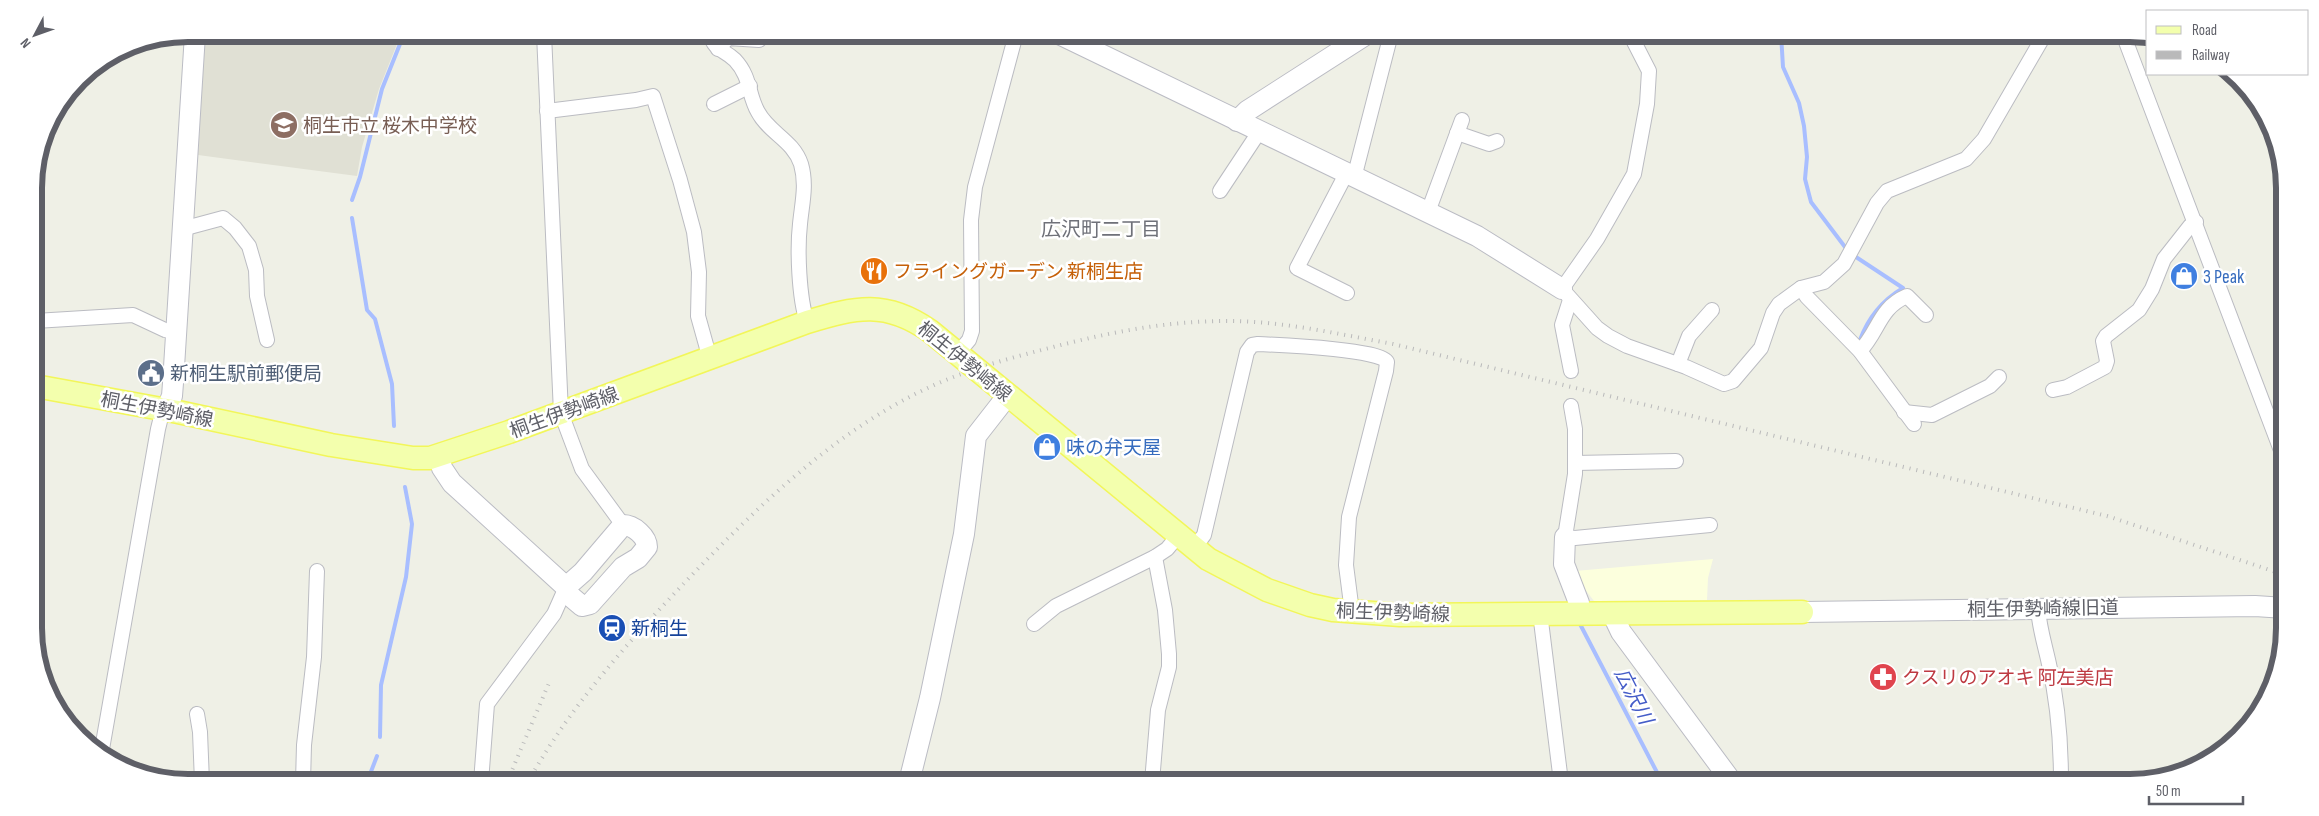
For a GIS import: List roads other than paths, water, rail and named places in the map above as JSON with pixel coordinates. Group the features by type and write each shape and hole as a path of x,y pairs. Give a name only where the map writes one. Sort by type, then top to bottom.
{"main road":[{"name":"桐生伊勢崎線","path":"43,387 166,410 331,445 414,458 439,456 808,322 844,311 862,308 885,309 903,315 922,325 1186,542 1214,562 1267,590 1310,605 1352,612 1400,615 1802,612"}],"street":[{"path":"103,745 158,429 161,417 172,396 194,42"},
{"path":"439,456 442,468 452,483 566,587 569,595 582,606 587,606 623,567 641,555 647,547 646,541 634,528 623,525 582,469 560,413 544,42"},
{"path":"713,42 714,46 735,60 750,86 757,112 794,150 803,172 805,188 799,248 802,306 808,322"},
{"path":"718,49 724,42"},
{"path":"958,353 969,340 972,331 971,220 975,187 1014,42"},
{"path":"1075,42 1258,132 1477,236 1566,294 1597,328 1608,336 1627,346 1678,364 1720,383 1729,384 1761,348 1773,313 1779,304 1788,295 1801,288 1824,282 1844,264 1877,203 1887,191 1966,159 1984,139 2040,42"},
{"path":"1237,121 1247,110 1354,42"},
{"path":"1347,293 1297,268 1350,176 1389,42"},
{"path":"1571,371 1562,325 1566,294 1634,174 1647,104 1649,71 1634,42"},
{"path":"2127,42 2276,438"},
{"path":"714,104 750,86"},
{"path":"548,111 636,100 653,96 680,180 694,232 699,272 698,316 710,358"},
{"path":"1428,212 1462,120"},
{"path":"1220,191 1258,132"},
{"path":"1457,133 1489,144 1497,141"},
{"path":"182,229 223,218 244,238 256,270 257,296 267,340"},
{"path":"2053,390 2068,387 2105,367 2107,361 2103,341 2106,336 2139,310 2152,289 2164,259 2190,226 2196,222"},
{"path":"1801,288 1807,297 1860,351 1914,424"},
{"path":"1860,351 1868,343 1885,310 1900,299 1907,296 1926,315"},
{"path":"1678,364 1689,336 1712,310"},
{"path":"43,321 133,315 165,330 176,332"},
{"path":"1034,624 1056,606 1155,557 1167,548 1204,535 1247,352 1252,345 1258,344 1347,350 1382,357 1388,362 1349,517 1346,565 1352,612"},
{"path":"1904,412 1932,416 1990,386 1999,377"},
{"path":"911,774 930,698 964,534 976,436 1008,395"},
{"path":"1571,406 1575,429 1575,463 1573,490 1565,537 1564,564 1579,603 1579,613"},
{"path":"1575,463 1676,461"},
{"path":"1565,537 1576,538 1710,524"},
{"path":"482,774 488,704 554,614 566,587 583,572 623,525"},
{"path":"1153,774 1158,710 1169,667 1170,654 1165,610 1155,557"},
{"path":"303,774 304,745 314,657 317,571"},
{"name":"桐生伊勢崎線旧道","path":"1802,612 2038,608 2276,607"},
{"path":"2038,608 2038,620 2049,664 2060,730 2061,773"},
{"path":"1540,613 1560,773"},
{"path":"1612,613 1621,632 1725,773"},
{"path":"197,714 200,732 202,774"}],"waterway":[{"path":"352,200 360,177 382,89 401,42"},
{"path":"1781,42 1783,67 1799,103 1804,126 1807,157 1805,179 1811,202 1845,247"},
{"path":"352,218 367,310 375,319 392,384 394,426"},
{"path":"1853,255 1903,288 1877,310 1867,324 1860,340"},
{"path":"380,737 381,685 406,577 412,524 405,487"},
{"name":"広沢川","path":"1580,624 1657,773"},
{"path":"370,774 377,756"}],"railway":[{"path":"533,774 582,700 645,625 749,517 812,462 846,436 881,413 918,393 969,371 1082,340 1164,325 1206,321 1269,323 1393,344 2107,516 2276,572"},
{"path":"510,774 549,683"}],"place":[{"name":"桐生市立 桜木中学校","path":"284,125"},
{"name":"フライングガーデン 新桐生店","path":"874,271"},
{"name":"3 Peak","path":"2184,276"},
{"name":"新桐生駅前郵便局","path":"151,373"},
{"name":"味の弁天屋","path":"1047,447"},
{"name":"新桐生","path":"612,628"},
{"name":"クスリのアオキ 阿左美店","path":"1883,677"}],"district":[{"name":"広沢町二丁目","path":"1101,229"}]}
